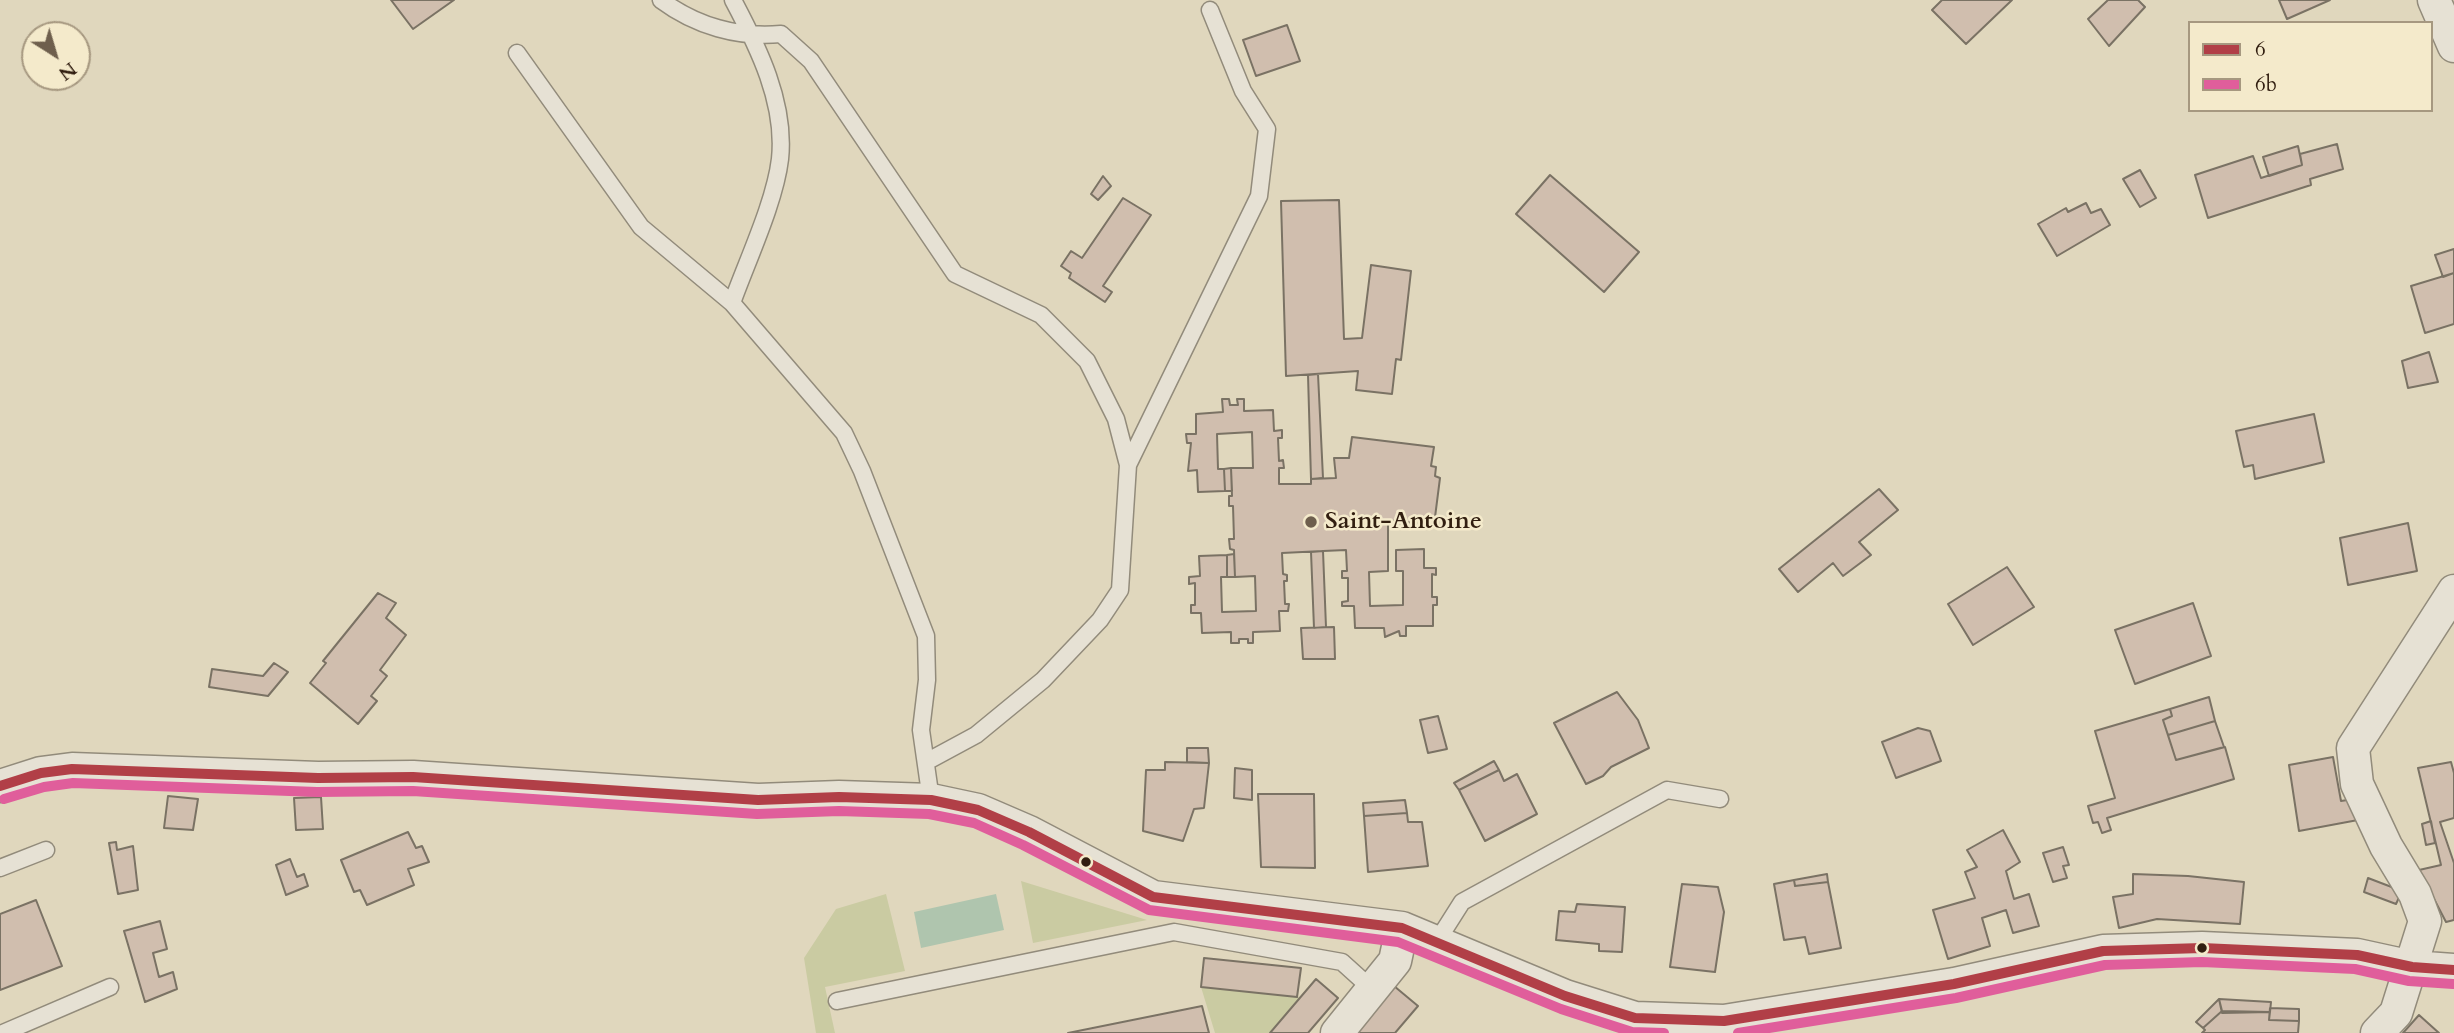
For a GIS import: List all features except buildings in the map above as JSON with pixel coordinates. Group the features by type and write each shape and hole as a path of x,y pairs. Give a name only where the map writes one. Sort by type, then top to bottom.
{"street":[{"path":"2434,0 2454,47"},
{"path":"2377,1033 2396,1013 2413,967 2425,921 2415,894 2386,846 2357,784 2353,748 2454,591"},
{"path":"0,786 41,773 72,769 318,778 413,777 758,800 839,797 931,800 978,810 1029,832 1153,897 1402,928 1565,996 1634,1018 1724,1021 1954,984 2103,951 2202,947 2357,955 2413,967 2454,970"},
{"path":"1337,1033 1395,961 1402,928"}],"lane":[{"path":"661,0 684,18 750,37 782,34 811,61 955,274 1041,315 1087,361 1116,419 1128,466 1120,590 1100,620 1024,696 976,735 926,762"},
{"path":"732,303 774,186 780,158 777,103 733,0"},
{"path":"1128,466 1259,196 1268,129 1243,90 1210,10"},
{"path":"517,53 641,227 732,303 844,433 863,471 926,636 927,680 921,730 931,800"},
{"path":"1436,943 1462,902 1667,790 1720,799"},
{"path":"0,868 46,850"},
{"path":"837,1001 1174,932 1342,962 1373,990"},
{"path":"3,1033 110,987"}],"shaded area":[{"path":"1021,881 1147,920 1033,943"},
{"path":"886,894 905,971 825,987 835,1033 816,1033 804,958 836,909"},
{"path":"996,894 1004,930 921,948 914,912"},
{"path":"1201,987 1301,997 1271,1033 1215,1033"}],"transit line":[{"name":"6","path":"0,786 41,773 72,769 318,778 413,777 758,800 839,797 931,800 978,810 1029,832 1153,897 1402,928 1565,996 1635,1018 1724,1021 1954,984 2103,951 2202,948 2357,955 2412,967 2454,970"},
{"name":"6b","path":"4,799 44,787 73,783 317,792 413,791 757,814 839,811 929,814 974,823 1023,845 1149,910 1398,942 1561,1009 1632,1032 1664,1033"},
{"name":"6b","path":"1738,1033 1956,998 2105,965 2202,962 2355,969 2409,981 2453,984"}],"place":[{"name":"Saint-Antoine","path":"1311,522"}]}
